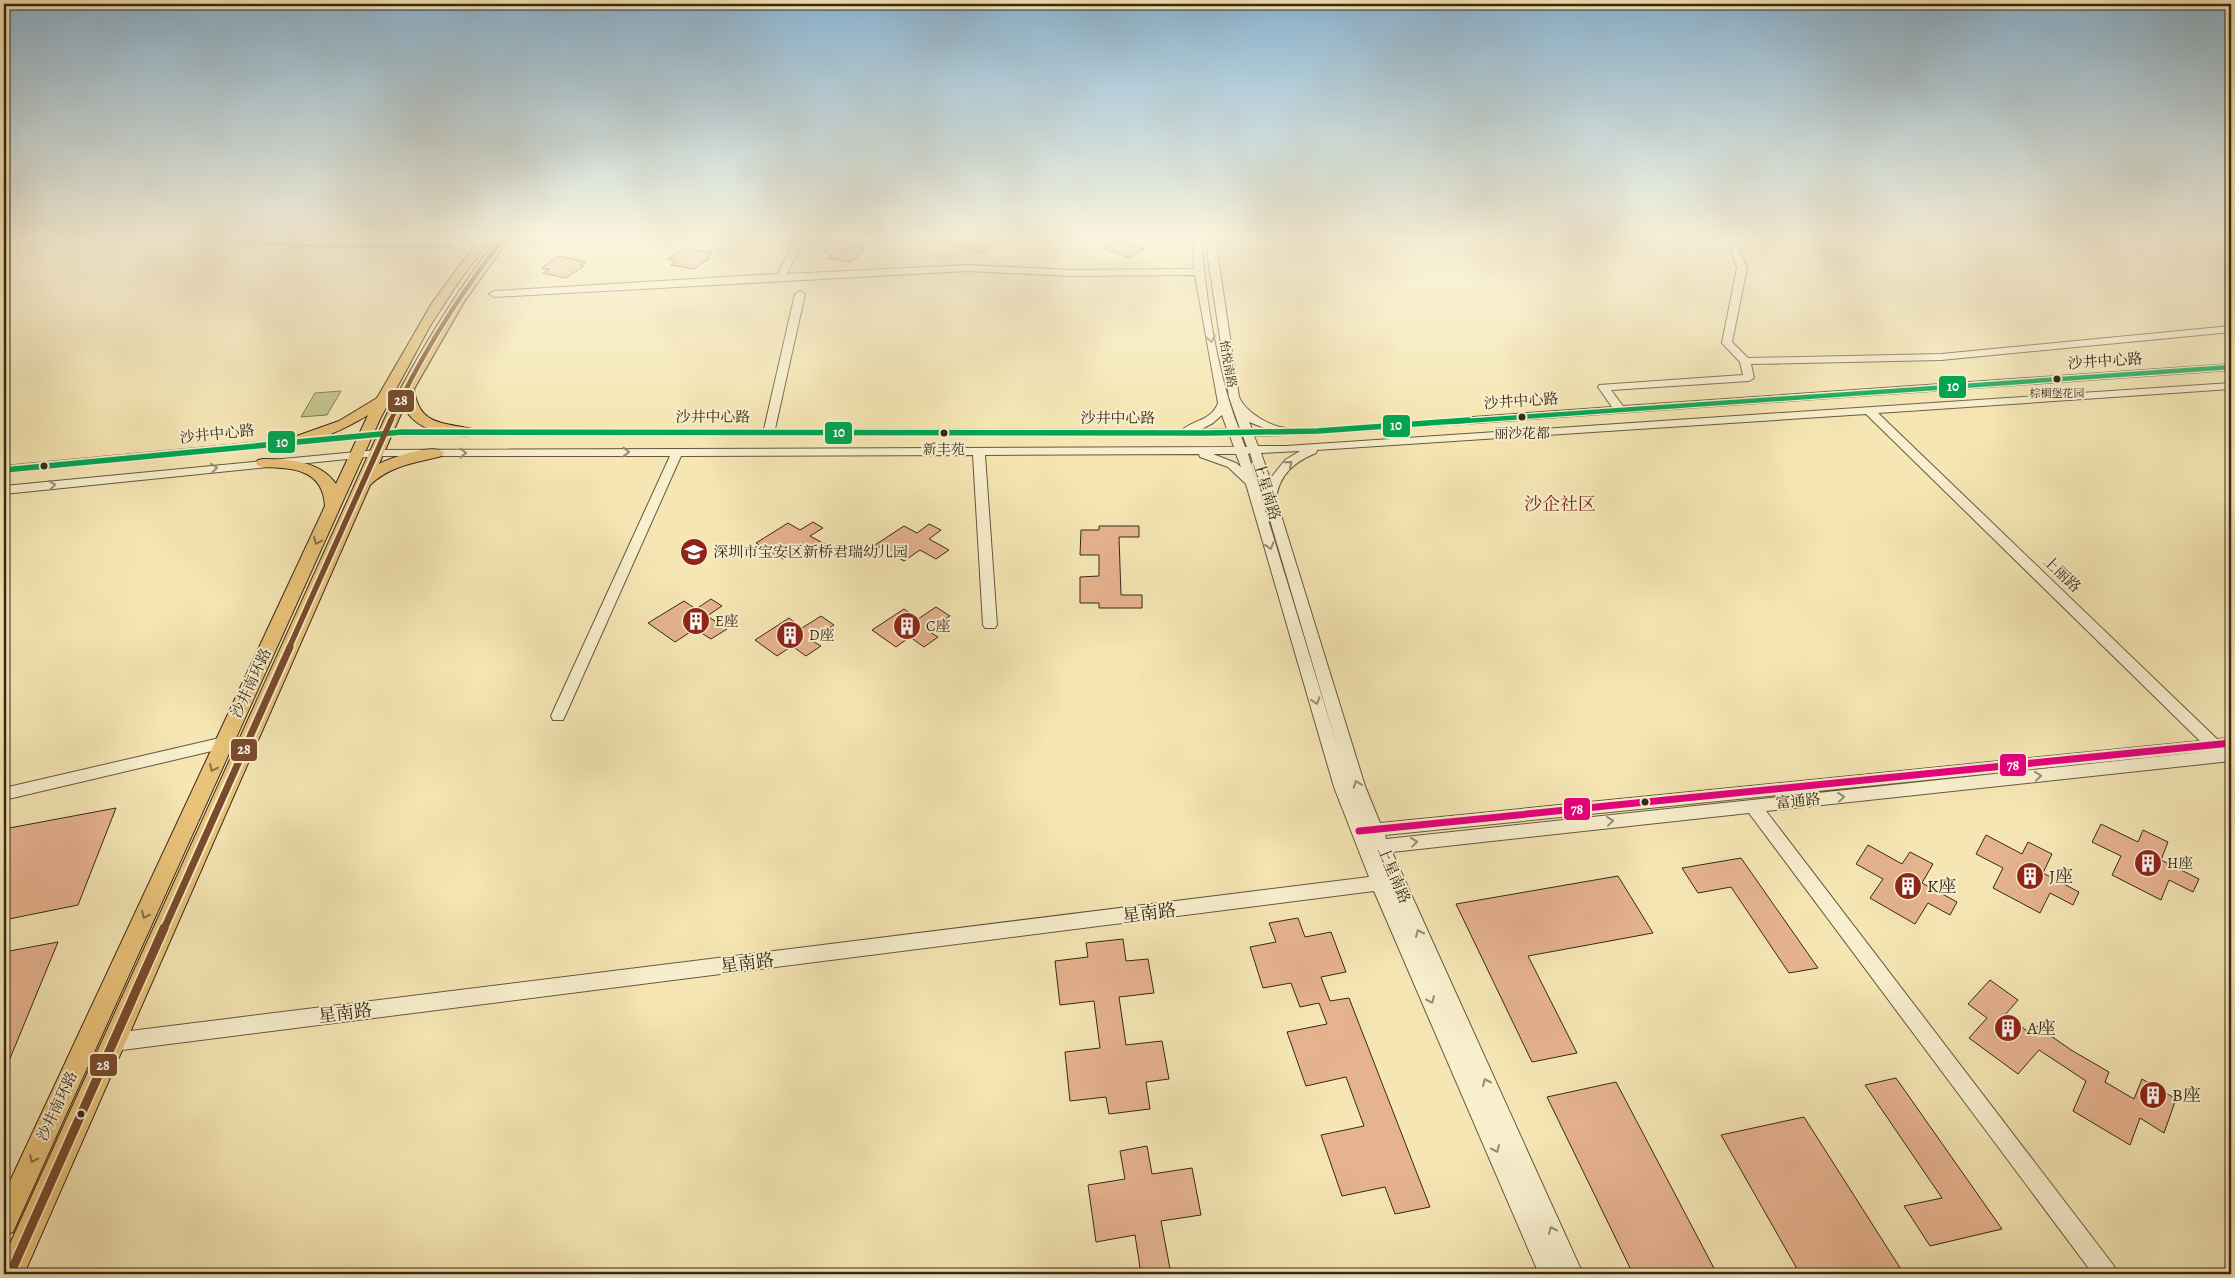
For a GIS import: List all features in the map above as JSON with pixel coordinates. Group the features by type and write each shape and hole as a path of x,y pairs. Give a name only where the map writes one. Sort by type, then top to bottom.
{"main road":[{"name":"沙井南环路","path":"4,1223 366,434 402,364 442,299"},
{"name":"沙井南环路","path":"10,1274 386,433 422,363 461,299"},
{"path":"402,364 403,368 408,369 422,363"},
{"path":"407,390 410,407 421,420 440,427 467,432"},
{"path":"296,441 344,424 383,399"},
{"path":"364,483 374,474 389,466 437,453"},
{"path":"264,463 289,464 318,473 330,485 333,507"}],"street":[{"path":"769,432 799,299"},
{"name":"怡悦南路","path":"1204,299 1223,403 1240,432"},
{"name":"怡悦南路","path":"1219,299 1240,432"},
{"path":"1620,410 1603,386 1749,378 1745,361 1728,343 1736,299"},
{"path":"1745,361 1941,357 2231,329"},
{"name":"沙井中心路","path":"4,470 386,433 1294,432 2231,367"},
{"path":"4,490 377,453 1247,450 1329,447 2231,386"},
{"path":"1175,433 1195,428 1210,420 1218,413 1223,403"},
{"path":"1236,404 1242,412 1258,422 1294,432"},
{"name":"上丽路","path":"1870,410 2213,744"},
{"name":"上星南路","path":"1240,432 1271,503 1357,786 1367,831 1373,847 1572,1274"},
{"path":"1271,503 1274,482 1286,465 1307,452 1329,447"},
{"name":"上星南路","path":"1247,450 1252,484 1342,786 1367,831"},
{"path":"1186,451 1226,462 1238,469 1252,484"},
{"path":"558,716 676,452"},
{"path":"979,452 990,625"},
{"path":"4,794 224,743"},
{"name":"富通路","path":"1367,831 2213,744 2230,754"},
{"name":"富通路","path":"1373,847 2230,754"},
{"path":"1753,806 2106,1274"},
{"name":"上星南路","path":"1373,847 1379,883 1550,1274"},
{"name":"星南路","path":"114,1042 1379,883"}],"green space":[{"path":"341,391 327,415 301,417 315,393"}],"building":[{"path":"813,522 823,528 810,536 830,547 816,556 800,547 783,559 756,543 788,523 800,530"},
{"path":"929,524 941,530 929,539 949,550 936,559 920,550 904,561 875,545 904,526 917,533"},
{"path":"1099,526 1139,526 1139,537 1119,537 1121,595 1142,595 1142,608 1099,608 1099,603 1080,603 1080,577 1099,576 1099,555 1080,555 1081,530 1099,530"},
{"name":"E座","path":"711,599 722,606 707,616 727,629 711,639 695,629 675,642 648,623 684,601 696,609"},
{"name":"C座","path":"936,607 950,616 928,631 938,637 924,647 910,637 896,647 872,630 904,609 918,619"},
{"name":"D座","path":"821,616 834,625 811,640 821,646 806,656 792,646 777,656 755,640 789,618 802,628"},
{"path":"116,808 78,905 4,920 4,829"},
{"name":"H座","path":"2101,824 2138,842 2143,830 2168,842 2161,860 2199,879 2193,892 2169,880 2161,900 2112,875 2121,856 2092,842"},
{"name":"J座","path":"1986,835 2022,854 2028,842 2052,854 2043,873 2079,892 2073,905 2050,893 2040,913 1993,888 2003,868 1976,854"},
{"name":"K座","path":"1868,845 1902,864 1910,852 1933,864 1922,883 1957,902 1950,915 1928,903 1915,924 1870,898 1883,879 1856,864"},
{"path":"1741,858 1818,968 1789,973 1731,887 1698,893 1682,868"},
{"path":"1618,876 1653,933 1528,956 1577,1053 1532,1062 1456,904"},
{"path":"1298,918 1305,937 1331,932 1346,972 1321,977 1330,1001 1349,998 1430,1207 1395,1214 1385,1187 1342,1196 1321,1135 1364,1126 1346,1077 1306,1086 1287,1032 1327,1024 1319,1003 1300,1007 1291,983 1263,988 1250,947 1276,942 1269,923"},
{"path":"1123,939 1126,961 1148,959 1154,993 1119,997 1126,1045 1162,1041 1169,1079 1146,1082 1150,1109 1109,1114 1106,1097 1070,1101 1065,1052 1100,1048 1094,1001 1060,1005 1055,961 1088,957 1086,943"},
{"path":"58,942 4,1073 4,952"},
{"path":"1990,980 2018,1000 2005,1015 2030,1033 2037,1026 2071,1050 2109,1072 2105,1082 2134,1099 2142,1079 2176,1099 2164,1133 2140,1118 2130,1145 2073,1111 2086,1081 2039,1050 2018,1074 1969,1038 1987,1018 1968,1004"},
{"path":"1896,1078 2002,1229 1930,1246 1904,1206 1942,1198 1865,1085"},
{"path":"1616,1082 1717,1274 1633,1274 1547,1097"},
{"path":"1804,1117 1904,1274 1800,1274 1721,1135"},
{"path":"1147,1146 1152,1174 1192,1168 1201,1215 1161,1221 1171,1274 1141,1274 1135,1235 1096,1242 1088,1185 1125,1179 1120,1151"}],"transit line":[{"name":"28","path":"10,1274 393,416 417,370 459,299"},
{"name":"10","path":"4,470 402,432 1210,433 1318,431 2231,367"},
{"name":"78","path":"1359,831 2231,743"}],"place":[{"name":"棕榈堡花园","path":"2057,379"},
{"name":"丽沙花都","path":"1522,417"},
{"name":"新丰苑","path":"944,433"},
{"name":"深圳市宝安区新桥君瑞幼儿园","path":"694,552"},
{"name":"E座","path":"696,621"},
{"name":"C座","path":"907,626"},
{"name":"D座","path":"790,635"},
{"name":"H座","path":"2148,863"},
{"name":"J座","path":"2030,876"},
{"name":"K座","path":"1908,886"},
{"name":"A座","path":"2008,1028"},
{"name":"B座","path":"2153,1095"}],"district":[{"name":"沙企社区","path":"1560,504"}]}
